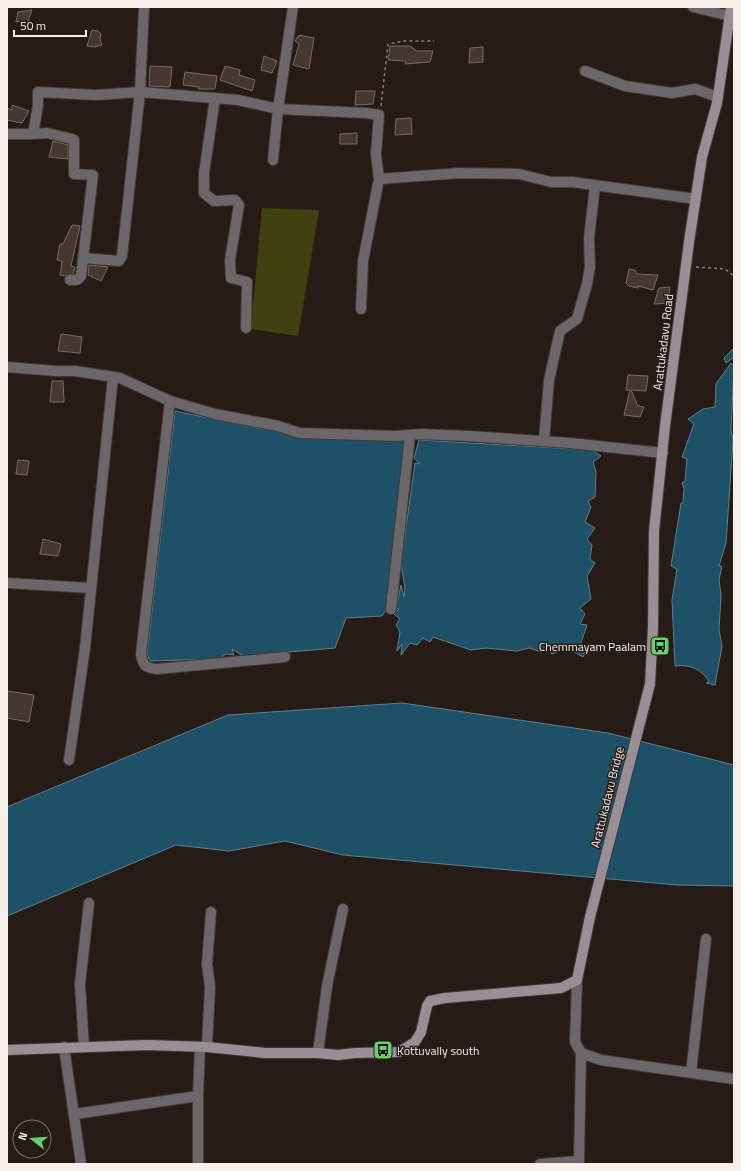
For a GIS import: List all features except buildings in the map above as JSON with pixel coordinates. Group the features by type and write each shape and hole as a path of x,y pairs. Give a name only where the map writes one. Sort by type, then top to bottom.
{"main road":[{"name":"Arattukadavu Road","path":"650,684 653,627 654,531 663,453 686,266 702,157 718,97 732,10"},
{"name":"Arattukadavu Bridge","path":"577,980 590,917 650,684"},
{"path":"7,1050 147,1045 204,1047 265,1053 318,1053 338,1055 399,1052 415,1042 421,1032 427,1006 430,1002 445,998 561,988 577,980"}],"street":[{"path":"84,258 121,260 140,92 144,7"},
{"path":"273,160 278,109 293,7"},
{"path":"692,7 732,10"},
{"path":"585,71 625,86 672,94 696,89 718,97"},
{"path":"33,134 38,106 38,92 96,95 140,92 238,100 278,109 366,113 379,115 376,154 379,179 364,261 361,309"},
{"path":"215,98 204,173 204,192 214,201 235,200 239,205 230,260 231,278 247,282 246,328"},
{"path":"7,134 47,133 72,139 74,140 74,174 93,175 81,276 78,280 70,280"},
{"path":"379,179 492,173 519,174 551,182 696,199"},
{"path":"544,441 549,380 560,331 577,318 590,267 589,238 595,186"},
{"path":"7,367 75,371 120,378 170,401 215,414 278,426 299,433 468,436 544,441 663,453"},
{"path":"70,760 91,588 113,377"},
{"path":"170,401 141,654 143,665 147,668 157,669 285,657"},
{"path":"391,609 410,435"},
{"path":"7,583 91,588"},
{"path":"84,1047 80,984 90,903"},
{"path":"318,1053 327,986 343,909"},
{"path":"198,1164 198,1096 210,987 207,964 211,912"},
{"path":"691,1072 706,939"},
{"path":"540,1164 579,1162 581,1053 575,1042 577,980"},
{"path":"64,1047 75,1114 81,1164"},
{"path":"581,1053 601,1060 691,1072 734,1080"},
{"path":"75,1114 198,1096"}],"path":[{"path":"379,115 388,44 405,41 434,41"},
{"path":"686,266 725,269 734,276"}],"shaded area":[{"path":"262,208 319,210 298,336 251,329"}],"water":[{"path":"733,349 734,357 726,363 724,358"},
{"path":"731,363 734,367 731,430 733,440 726,543 719,566 722,566 719,580 721,595 719,630 722,646 715,685 706,683 709,682 706,677 695,668 675,666 672,600 677,569 671,566 681,503 683,503 684,489 682,483 685,481 687,459 682,457 694,424 688,419 703,409 715,407 716,384"},
{"path":"175,411 262,429 405,441 393,581 386,597 390,604 382,616 346,618 335,648 243,656 232,649 234,655 226,654 219,659 150,661 147,654"},
{"path":"419,440 592,450 601,456 593,462 596,472 595,497 588,501 591,507 585,522 595,528 587,539 592,545 590,559 595,563 587,576 591,599 580,608 585,614 580,624 587,625 580,646 588,648 583,657 567,648 552,654 546,648 542,652 529,648 517,651 486,648 471,650 433,637 430,642 423,638 417,645 410,643 401,655 402,644 397,651 400,632 396,625 400,619 394,614 399,609 396,608 401,585 404,597 405,589 401,563 415,463 420,464 414,458"},
{"path":"402,703 608,733 734,765 734,886 677,885 343,855 285,841 229,851 176,845 7,916 7,807 228,715"}],"place":[{"name":"Chemmayam Paalam","path":"660,646"},
{"name":"Kottuvally south","path":"383,1050"}]}
